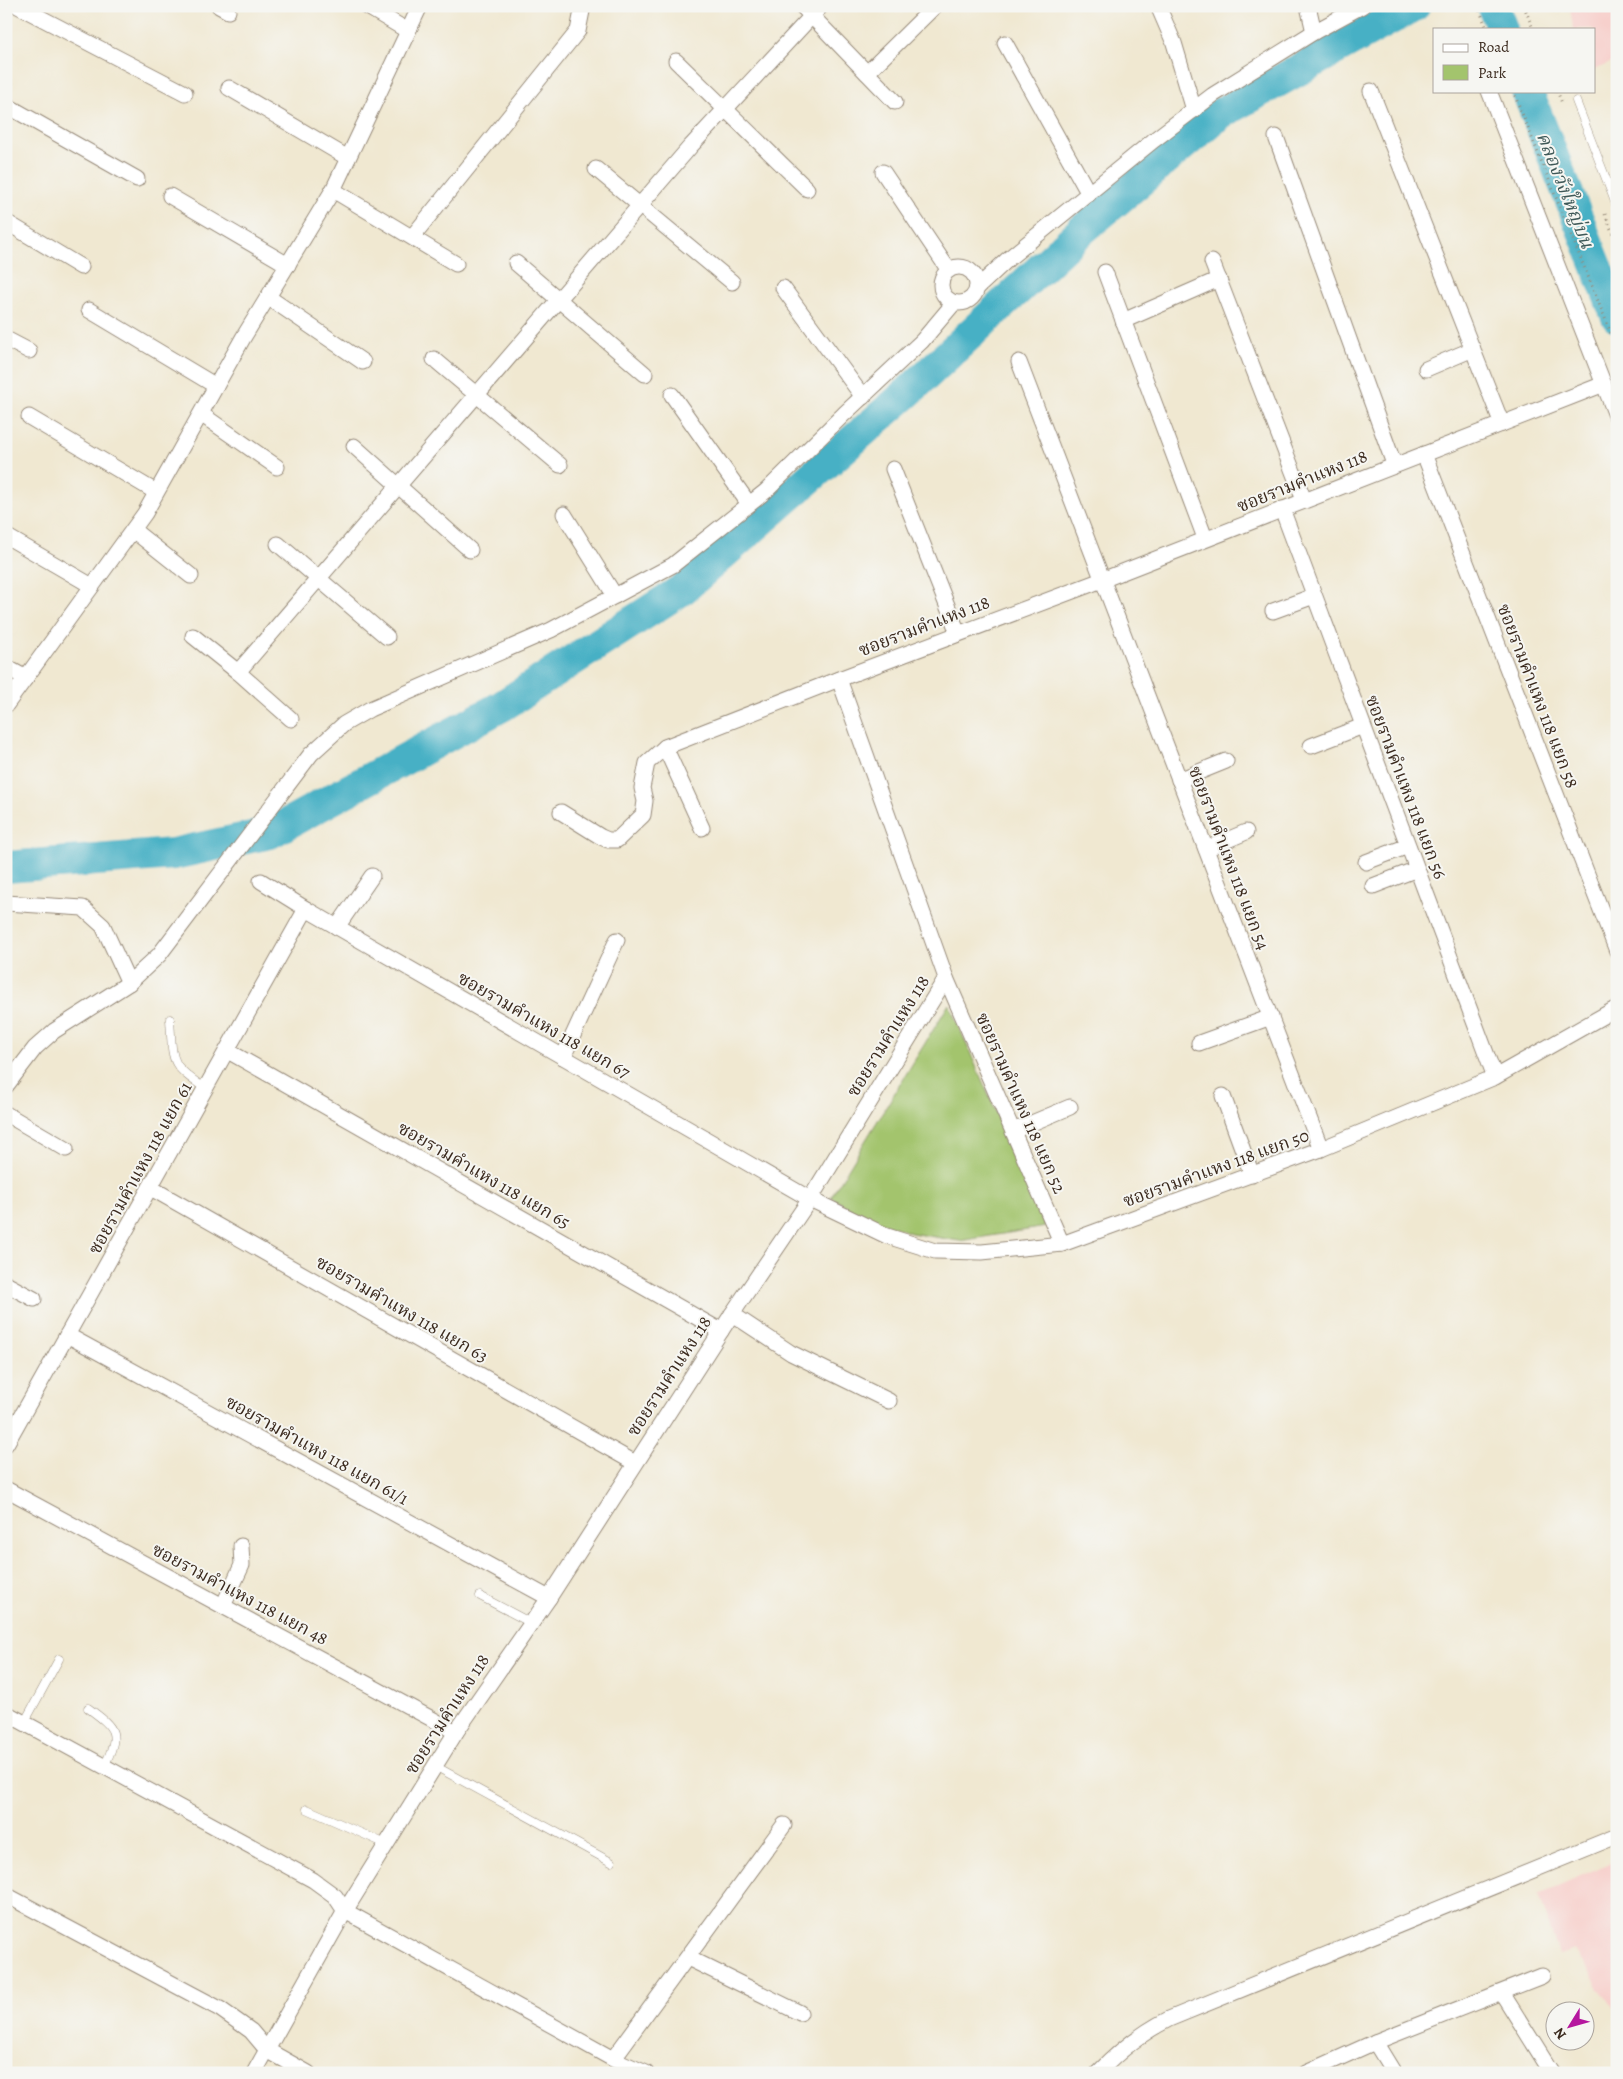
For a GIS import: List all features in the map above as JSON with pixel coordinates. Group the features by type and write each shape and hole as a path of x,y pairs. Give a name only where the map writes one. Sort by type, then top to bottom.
{"street":[{"path":"18,6 185,93"},
{"path":"366,6 408,31"},
{"path":"6,705 133,530 156,492 268,297 333,190 420,6"},
{"path":"412,238 578,31 583,6"},
{"path":"867,73 934,6"},
{"path":"1158,6 1174,43 1194,110"},
{"path":"1308,6 1314,32"},
{"path":"948,268 940,281 942,295 954,303 964,303 973,297 977,288 1008,259 1194,110 1314,32 1362,6"},
{"path":"238,672 558,299 811,10 895,102"},
{"path":"1005,43 1090,194"},
{"path":"676,61 807,189"},
{"path":"229,88 348,158"},
{"path":"1370,91 1502,424"},
{"path":"1489,92 1617,418"},
{"path":"6,105 137,179"},
{"path":"1276,137 1394,464"},
{"path":"596,169 732,282"},
{"path":"883,172 948,268"},
{"path":"333,190 456,264"},
{"path":"170,196 288,265"},
{"path":"6,222 81,266"},
{"path":"1212,262 1304,500"},
{"path":"516,263 645,374"},
{"path":"948,268 962,266 974,274 977,288"},
{"path":"1105,272 1205,538"},
{"path":"1123,321 1219,279"},
{"path":"784,288 863,397"},
{"path":"268,297 363,362"},
{"path":"6,1086 35,1048 54,1031 129,983 159,954 205,896 311,754 344,724 370,708 551,630 673,565 766,490 922,341 954,303"},
{"path":"89,310 216,386"},
{"path":"6,338 29,351"},
{"path":"1426,369 1473,350"},
{"path":"434,359 560,465"},
{"name":"ซอยรามคำแหง 118 แยก 54","path":"1019,362 1321,1149"},
{"name":"ซอยรามคำแหง 118","path":"254,2073 345,1911 456,1732 549,1598 732,1314 810,1199 946,978 839,679 1102,580 1394,464 1604,384"},
{"path":"672,395 749,504"},
{"path":"200,414 277,467"},
{"path":"29,417 156,492"},
{"path":"354,446 470,550"},
{"name":"ซอยรามคำแหง 118 แยก 58","path":"1424,454 1617,951"},
{"path":"893,469 958,633"},
{"name":"ซอยรามคำแหง 118 แยก 56","path":"1282,510 1495,1077"},
{"path":"564,514 615,596"},
{"path":"133,530 191,576"},
{"path":"6,536 92,586"},
{"path":"278,544 387,637"},
{"path":"1273,611 1314,596"},
{"path":"193,636 238,672 290,719"},
{"path":"6,667 26,678"},
{"path":"560,812 601,837 608,840 617,840 643,815 645,801 642,788 648,763 665,746 839,679"},
{"path":"1311,746 1363,726"},
{"path":"665,746 702,828"},
{"path":"1179,780 1226,761"},
{"path":"1206,849 1246,832"},
{"path":"1366,862 1408,846"},
{"path":"1373,886 1417,869"},
{"path":"337,927 372,876"},
{"name":"ซอยรามคำแหง 118 แยก 67","path":"261,881 563,1058 810,1199"},
{"path":"6,903 83,908 103,926 129,983"},
{"name":"ซอยรามคำแหง 118 แยก 61","path":"6,1444 306,909"},
{"path":"563,1058 617,940"},
{"name":"ซอยรามคำแหง 118 แยก 52","path":"946,978 1062,1244"},
{"name":"ซอยรามคำแหง 118 แยก 50","path":"810,1199 887,1236 935,1252 982,1252 1062,1244 1321,1149 1495,1077 1617,1008"},
{"path":"1199,1043 1270,1017"},
{"name":"ซอยรามคำแหง 118 แยก 65","path":"228,1051 721,1331"},
{"path":"1223,1096 1252,1175"},
{"path":"1013,1131 1070,1107"},
{"path":"6,1114 66,1149"},
{"name":"ซอยรามคำแหง 118 แยก 63","path":"151,1188 635,1463"},
{"path":"6,1284 34,1299"},
{"path":"732,1314 792,1352 889,1401"},
{"name":"ซอยรามคำแหง 118 แยก 61/1","path":"67,1335 549,1598"},
{"name":"ซอยรามคำแหง 118 แยก 48","path":"6,1489 456,1732"},
{"path":"223,1606 242,1566 242,1546"},
{"path":"6,1714 328,1889 345,1911 613,2059 646,2073"},
{"path":"613,2059 784,1825"},
{"path":"1098,2073 1119,2051 1141,2033 1169,2019 1617,1836"},
{"path":"6,1895 237,2020 251,2031 266,2050 308,2073"},
{"path":"688,1958 800,2013"},
{"path":"1306,2073 1375,2042 1542,1976"},
{"path":"1502,1993 1552,2073"},
{"path":"1375,2042 1394,2073"}],"lane":[{"path":"1576,101 1617,207"},
{"path":"170,1019 173,1062 182,1073 206,1089"},
{"path":"480,1596 531,1622"},
{"path":"24,1723 59,1659"},
{"path":"88,1708 110,1724 114,1733 114,1748 104,1767"},
{"path":"435,1766 611,1862"},
{"path":"308,1810 386,1844"}],"path":[{"path":"1478,6 1487,28"},
{"path":"1524,6 1533,28"},
{"path":"1513,92 1617,348"}],"shaded area":[{"path":"1570,6 1617,6 1617,60 1596,69 1596,28 1573,28"},
{"path":"1617,1860 1617,2016 1575,1950 1559,1955 1539,1894"}],"green space":[{"path":"949,1004 1046,1227 959,1241 911,1233 860,1215 831,1197"}],"waterway":[{"path":"6,867 173,854 270,833 502,706 683,589 907,393 1082,230 1221,113 1414,6"},
{"name":"คลองวังใหญ่บน","path":"1493,6 1502,28"},
{"name":"คลองวังใหญ่บน","path":"1527,92 1617,317"}]}
